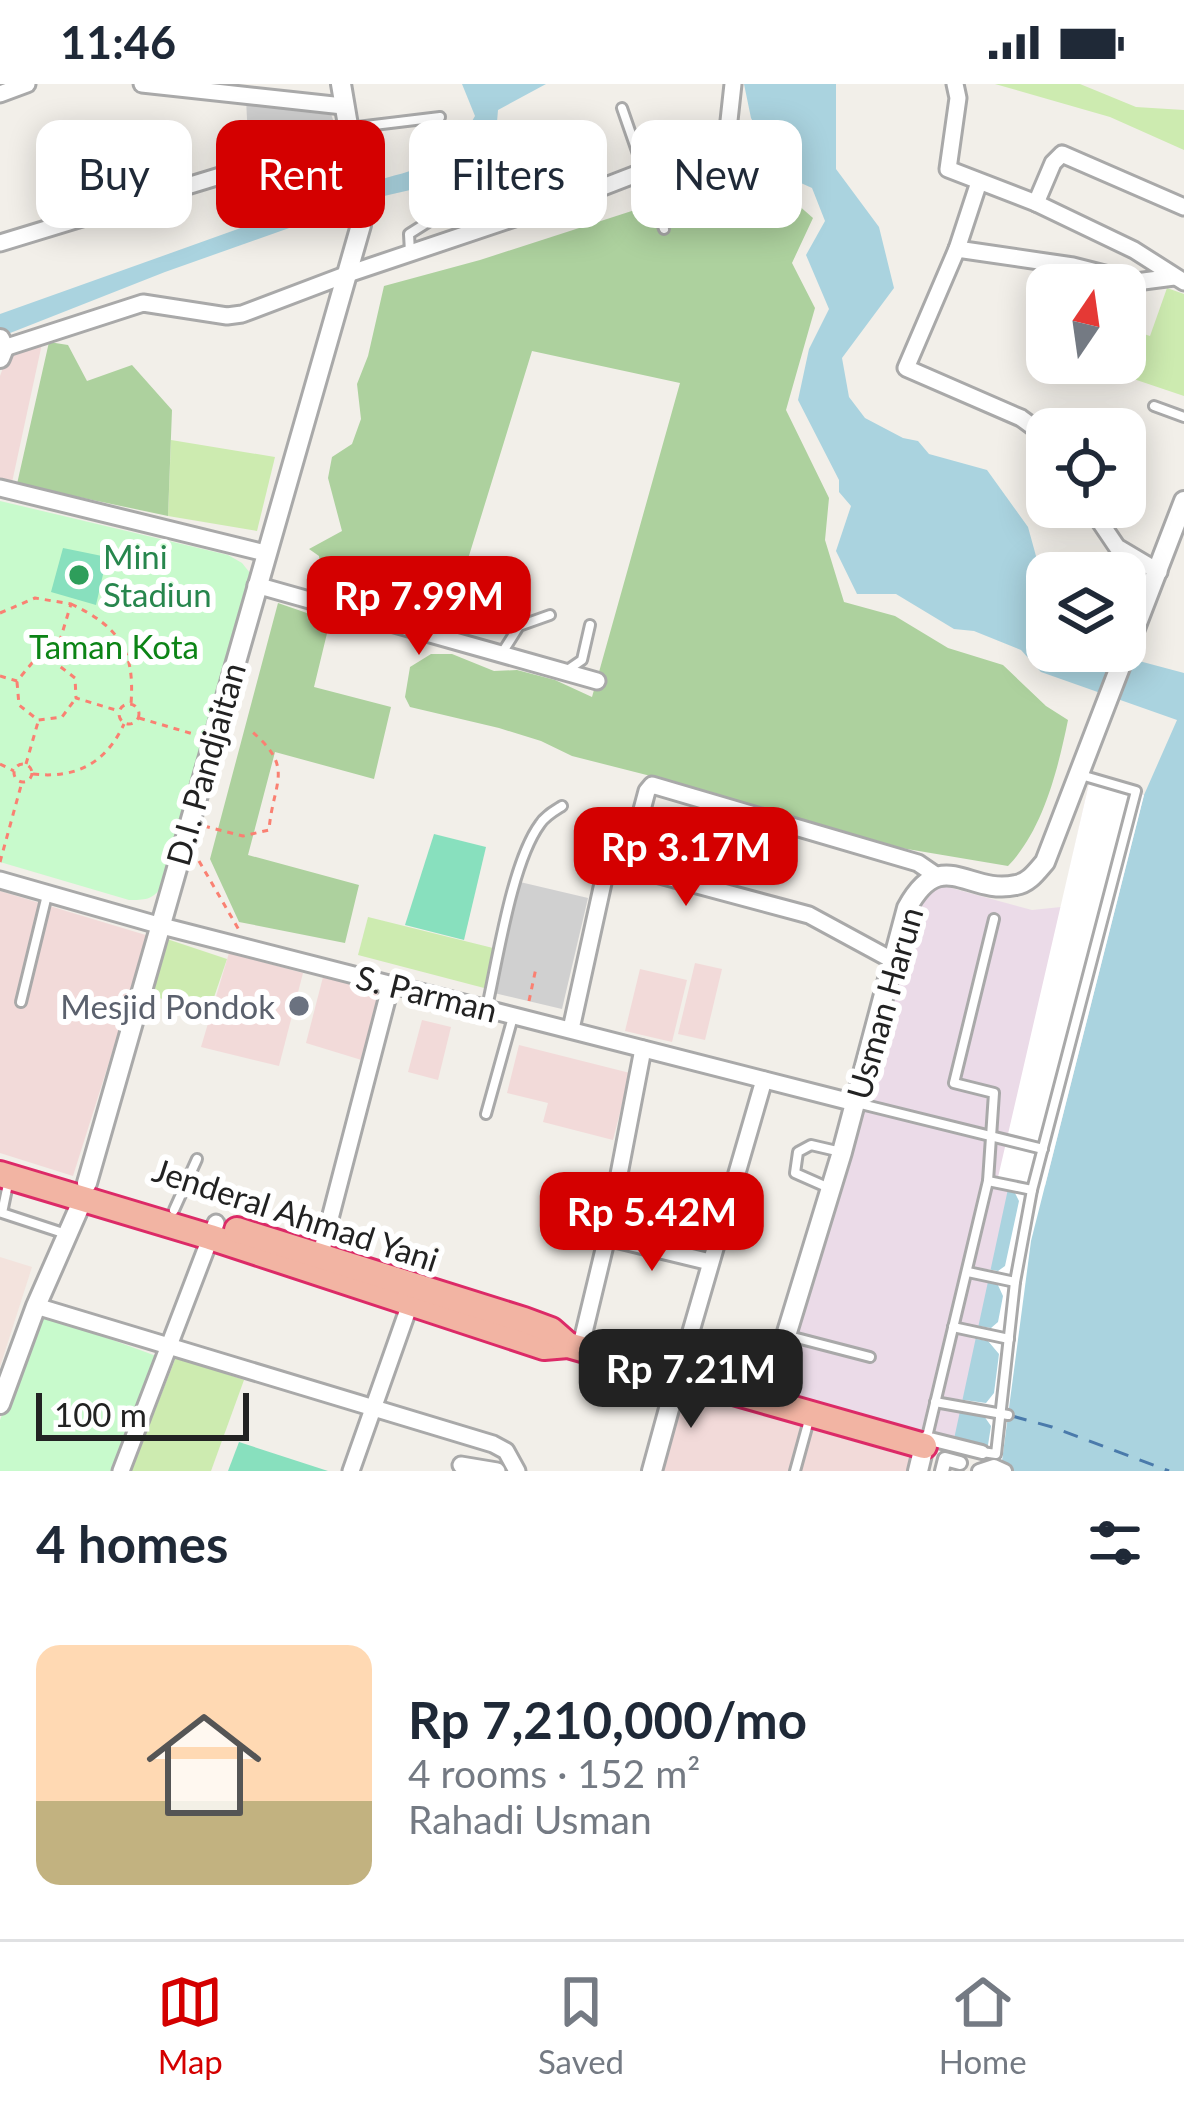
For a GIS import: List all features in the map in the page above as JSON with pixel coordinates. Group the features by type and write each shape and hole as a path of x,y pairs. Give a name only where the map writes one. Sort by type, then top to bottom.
{"highway":[{"name":"Jenderal Ahmad Yani","path":"3,1170 174,1210 213,1230 410,1304 544,1347 574,1347 766,1401 923,1452"},
{"name":"Jenderal Ahmad Yani","path":"85,1191 524,1320 574,1347"}],"street":[{"path":"0,94 27,84"},
{"path":"142,84 343,106"},
{"path":"341,84 345,120"},
{"path":"729,120 733,84"},
{"path":"956,84 947,167 1134,250 1179,279"},
{"path":"1036,203 1062,154 1184,207"},
{"path":"0,243 216,179"},
{"path":"980,182 906,368 1026,422"},
{"name":"D.I. Pandjaitan","path":"0,1404 4,1380 85,1191 357,228"},
{"path":"1,346 143,303 227,316 242,314 483,228"},
{"path":"957,249 1072,266 1136,282 1179,279"},
{"path":"0,488 265,553"},
{"name":"Usman Harun","path":"766,1401 832,1189 907,908 917,889 938,876 1017,886 1045,862 1184,501"},
{"path":"1104,528 1128,557 1159,572"},
{"path":"256,585 597,681"},
{"path":"627,866 652,785 919,863 938,876"},
{"path":"571,1029 607,868 615,863 809,915 892,960"},
{"name":"S. Parman","path":"0,880 486,1008 520,1011 643,1049 855,1103"},
{"path":"320,1257 392,984"},
{"path":"574,1347 607,1237 643,1049"},
{"path":"652,1471 764,1080"},
{"path":"121,1471 213,1230"},
{"path":"607,1237 710,1262"},
{"path":"351,1471 410,1304"},
{"path":"36,1306 493,1444 506,1451 517,1471"},
{"path":"923,1452 982,1452"},
{"path":"942,1471 945,1459 960,1463"},
{"path":"461,1465 496,1471"},
{"path":"980,1471 994,1466 1005,1471"}],"lane":[{"path":"622,108 631,136"},
{"path":"385,131 440,117"},
{"path":"410,252 409,234 419,228"},
{"path":"1154,406 1184,416"},
{"path":"502,654 519,626 550,615"},
{"path":"565,672 582,660 590,625"},
{"path":"982,1452 996,1454 1015,1282 1032,1190 1136,791 1080,775"},
{"path":"486,1008 529,846 539,824 562,806"},
{"path":"21,1002 47,894"},
{"path":"923,1452 988,1180 994,1093 954,1083 994,919"},
{"path":"486,1114 520,1011"},
{"path":"855,1103 1043,1149"},
{"path":"832,1189 801,1178 794,1163 798,1151 811,1145 842,1152"},
{"path":"174,1210 196,1159"},
{"path":"3,1170 2,1214 68,1234"},
{"path":"988,1180 1032,1190"},
{"path":"968,1272 1015,1282"},
{"path":"953,1327 1009,1339"},
{"path":"788,1336 870,1357"},
{"path":"935,1402 1004,1414"},
{"path":"795,1471 811,1414"}],"path":[{"path":"0,613 35,598 71,604 105,622 126,649 133,677 130,704"},
{"path":"53,662 71,604"},
{"path":"53,662 75,678 76,698 62,717 38,720 19,705 17,681 32,663 53,662"},
{"path":"0,676 17,681"},
{"path":"76,698 119,711 130,704"},
{"path":"130,704 138,709 139,718"},
{"path":"0,862 22,782 33,774 52,777 88,767 116,741 124,724 119,711"},
{"path":"139,718 212,739"},
{"path":"124,724 139,718"},
{"path":"14,771 26,764 38,720"},
{"path":"197,824 243,836 269,830 281,774 266,743 250,730"},
{"path":"0,764 22,782"},
{"path":"26,764 33,774"},
{"path":"190,847 243,937"},
{"path":"520,1011 536,968"}],"shaded area":[{"path":"246,99 330,111 333,120 247,120"},
{"path":"43,339 11,487 0,484 0,376 10,348"},
{"path":"1090,779 1144,795 1031,1241 1002,1461 792,1395 786,1376 918,903 928,891 944,886 1032,910 1061,907"},
{"path":"520,882 588,898 562,1009 494,993"},
{"path":"0,891 149,936 73,1176 0,1153"},
{"path":"229,953 303,973 279,1066 201,1047"},
{"path":"695,963 722,969 705,1040 678,1034"},
{"path":"640,969 687,980 672,1042 625,1031"},
{"path":"323,977 385,991 368,1062 306,1043"},
{"path":"422,1020 451,1027 438,1080 408,1072"},
{"path":"519,1045 630,1073 613,1140 543,1122 548,1103 507,1093"},
{"path":"0,1257 32,1267 0,1367"},
{"path":"680,1391 911,1458 908,1471 658,1471"}],"green space":[{"path":"995,84 1080,84 1136,107 1184,110 1184,150 1110,117"},
{"path":"802,208 813,218 792,263 815,308 786,410 829,498 825,540 844,602 895,616 948,648 1003,665 1068,720 1040,817 1008,866 901,848 821,827 572,756 499,728 410,707 405,697 410,667 431,654 452,654 494,671 517,670 555,680 592,697 680,383 532,351 448,624 323,586 319,556 309,549 342,531 328,478 332,457 352,444 361,419 357,384 384,286 579,228 607,228 607,219 631,211 631,228 802,228"},
{"path":"1167,288 1184,294 1184,396 1146,383 1146,335 1150,336"},
{"path":"49,342 68,345 87,381 132,365 172,410 168,516 17,484"},
{"path":"171,440 275,457 257,531 168,516"},
{"name":"Taman Kota","path":"0,501 228,555 250,573 161,887 148,898 129,900 0,862"},
{"name":"Mini Stadiun","path":"63,548 107,557 96,605 51,592"},
{"path":"278,603 330,621 314,687 391,707 374,779 275,752 248,855 359,885 345,943 239,922 210,859"},
{"path":"434,834 486,847 464,940 405,925"},
{"path":"368,917 497,949 488,989 358,955"},
{"path":"167,939 227,959 209,1012 152,996"},
{"path":"39,1313 159,1357 112,1471 0,1471 0,1420"},
{"path":"176,1357 244,1380 211,1471 131,1471"},
{"path":"239,1442 328,1471 228,1471"}],"water":[{"path":"462,84 546,84 498,110 497,120 472,120"},
{"path":"744,84 836,84 836,169 879,227 894,288 842,358 849,397 865,418 918,441 929,454 987,470 1026,524 1035,552 1026,552 1026,656 974,631 954,629 896,594 857,594 836,551 851,506 839,492 839,480 798,400 809,349 829,309 806,255 825,221 812,188 802,183 802,120 751,118"},
{"path":"409,170 409,190 385,196 385,178"},
{"path":"241,228 289,228 0,337 0,314"},
{"path":"1146,663 1184,673 1184,1471 1014,1471 984,1458 985,1447 954,1439 1008,1189 1045,1186 1144,795 1177,720 1041,672 1146,672"}],"pier":[{"path":"1090,779 1144,795 1031,1241 1002,1461 986,1458 991,1426 984,1416 955,1410 957,1399 986,1403 994,1393 999,1354 988,1341 970,1338 973,1325 991,1328 998,1322 1003,1296 997,1283 984,1281 987,1269 998,1271 1005,1266 1019,1201 1014,1191 996,1186"}],"ferry route":[{"path":"1012,1416 1169,1471"}],"place":[{"name":"Mini Stadiun","path":"79,575"},
{"name":"Mesjid Pondok","path":"299,1006"}]}
